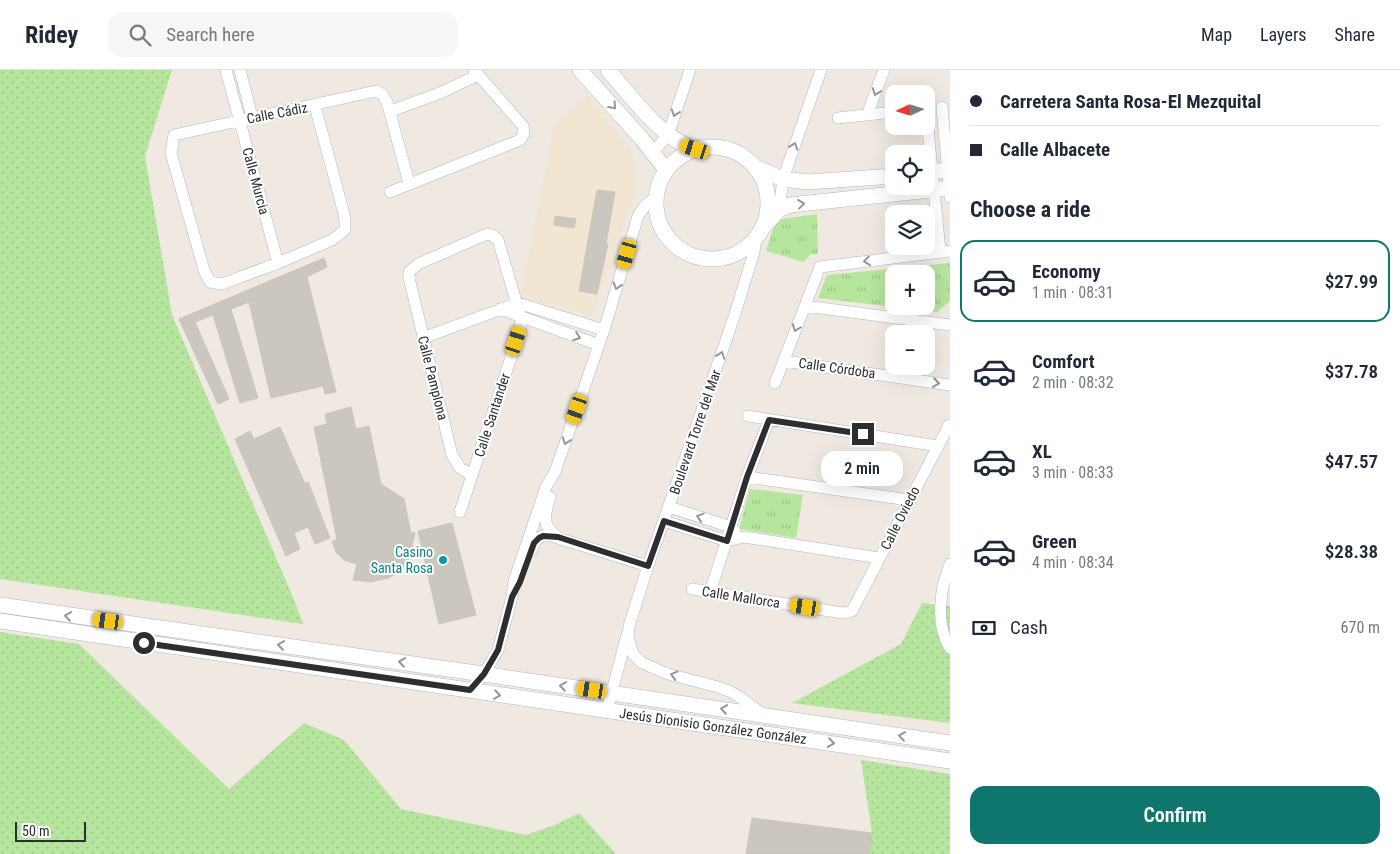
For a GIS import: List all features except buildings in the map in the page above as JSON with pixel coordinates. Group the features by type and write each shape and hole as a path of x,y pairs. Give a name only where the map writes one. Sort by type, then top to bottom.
{"main road":[{"path":"580,70 654,152 666,170"},
{"path":"608,70 668,135 683,145 695,149"},
{"path":"759,233 767,214 768,197 764,181 755,167 743,156 728,149 712,146 695,149 684,154 666,170 656,196 660,223 671,241 684,251 699,257 715,259 730,256 745,248 759,233 779,210 790,205 946,190"},
{"path":"755,167 783,179 808,182 885,177"},
{"name":"Jesús Dionisio González González","path":"0,605 765,716 945,740"},
{"name":"Jesús Dionisio González González","path":"0,621 328,671 470,690 950,761"}],"street":[{"name":"Calle Murcia","path":"226,70 278,263"},
{"path":"240,70 252,117"},
{"path":"654,152 668,135 690,70"},
{"path":"779,210 783,179 821,70"},
{"path":"867,115 884,70"},
{"path":"390,192 520,140 524,133 523,126 476,73 440,93 391,112 409,183"},
{"name":"Calle Cádiz","path":"278,263 222,284 210,282 204,270 171,153 174,135 252,117 316,106 371,92 380,92 385,97 391,112"},
{"path":"278,263 332,240 345,230 344,215 316,106"},
{"path":"939,171 946,107"},
{"path":"838,118 885,113"},
{"path":"775,383 821,267 945,251 946,190 939,171 931,135"},
{"path":"558,537 547,528 545,519 555,472 604,330 638,216 644,206 656,196"},
{"name":"Boulevard Torre del Mar","path":"607,710 629,626 648,566 734,317 759,233"},
{"name":"Calle Pamplona","path":"472,475 460,468 452,455 424,338 409,285 409,272 418,264 481,236 492,235"},
{"name":"Calle Santander","path":"460,512 520,330 522,318 498,240 492,235"},
{"path":"424,338 518,304 604,330"},
{"path":"805,306 948,323"},
{"path":"500,309 599,345"},
{"path":"556,330 560,316"},
{"name":"Calle Córdoba","path":"784,361 950,385"},
{"path":"748,416 938,446"},
{"path":"710,592 747,477 769,420"},
{"name":"Calle Oviedo","path":"850,612 949,425"},
{"path":"470,690 484,674 498,650 512,597 514,580 546,487 555,472"},
{"path":"747,477 909,500"},
{"path":"669,507 731,527 744,537"},
{"path":"664,521 727,541 744,537 879,558"},
{"path":"512,597 520,582 536,540 543,536 558,537 648,566"},
{"path":"950,564 942,597 946,612 942,630 950,648"},
{"name":"Calle Mallorca","path":"692,589 850,612"},
{"name":"Boulevard Torre del Mar","path":"629,626 628,637 630,647 633,654 642,663 668,674 718,686 738,696 765,716"}],"shaded area":[{"path":"587,95 630,148 638,172 638,184 592,317 521,294 554,125"}],"green space":[{"path":"0,70 172,70 145,156 172,315 303,624 0,579"},
{"path":"817,214 818,254 810,254 804,262 766,251 776,220"},
{"path":"950,263 950,301 935,312 935,265 930,265"},
{"path":"885,269 885,306 818,298 827,275"},
{"path":"750,489 803,495 796,538 739,529"},
{"path":"922,603 950,606 950,723 792,703 901,644"},
{"path":"0,632 79,644 229,789 304,723 344,740 401,809 526,835 555,825 579,813 616,854 0,854"},
{"path":"861,760 950,774 950,854 869,854 872,833"}],"place":[{"name":"Casino Santa Rosa","path":"443,560"}],"route":[{"path":"144,643 470,690 484,674 498,650 512,597 520,582 534,543 539,538 548,535 558,537 648,566 664,521 727,541 747,477 769,420 863,434"}]}
